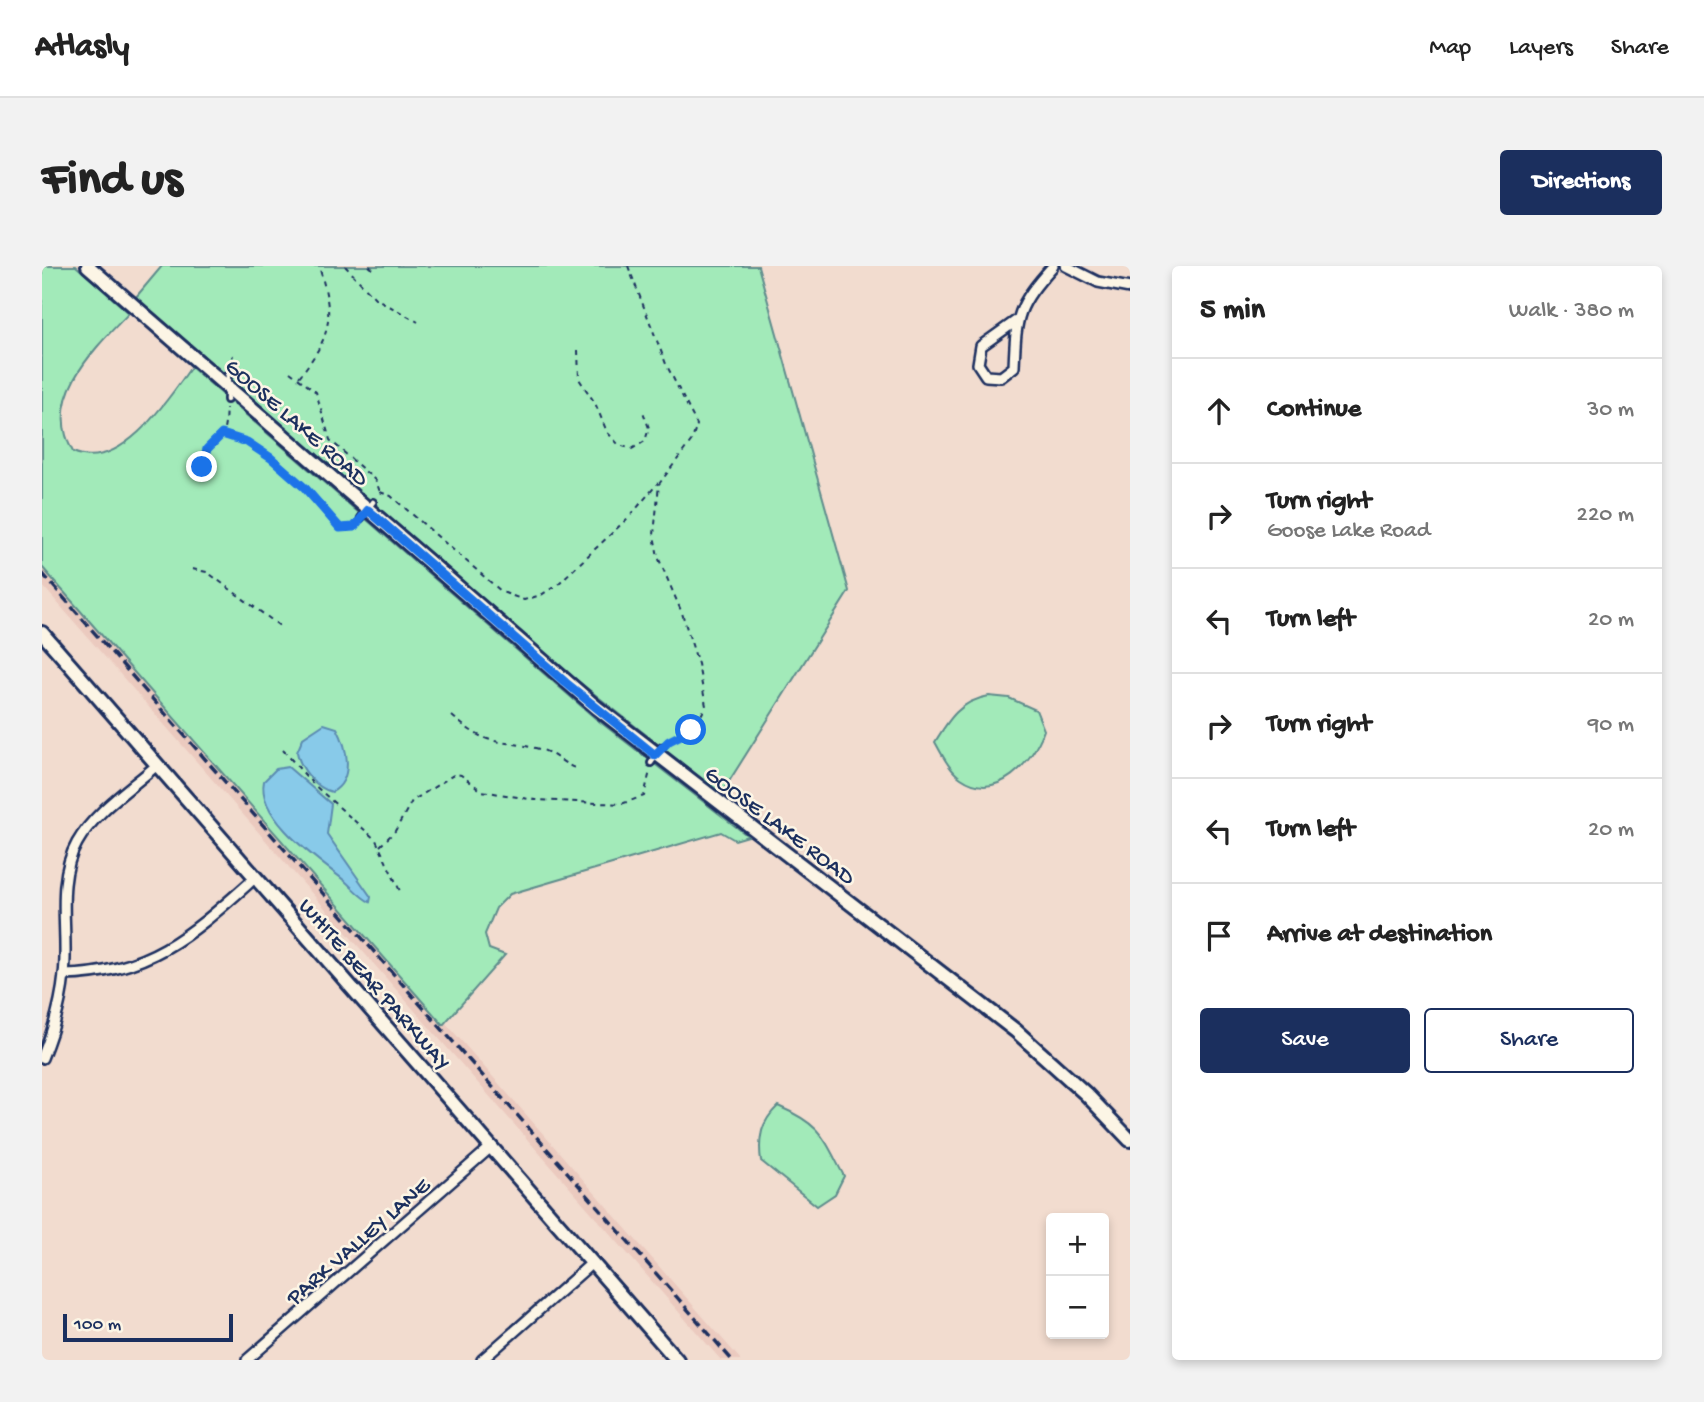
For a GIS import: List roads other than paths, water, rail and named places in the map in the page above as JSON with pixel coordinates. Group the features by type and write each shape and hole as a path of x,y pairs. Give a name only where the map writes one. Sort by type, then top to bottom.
{"street":[{"name":"GOOSE LAKE ROAD","path":"88,266 576,691 1016,1031 1086,1094 1130,1139"},
{"path":"1016,321 982,346 978,364 986,376 1001,377 1014,367 1016,321 1026,299 1052,266"},
{"path":"1066,266 1098,282 1130,288"},
{"name":"WHITE BEAR PARKWAY","path":"42,633 677,1360"},
{"path":"42,1058 57,1021 64,975 66,876 76,845 87,828 157,765"},
{"path":"64,975 125,967 169,949 190,935 256,877"},
{"name":"PARK VALLEY LANE","path":"247,1360 491,1147"},
{"path":"482,1360 592,1263"}],"water":[{"path":"324,724 337,728 346,753 344,779 332,792 310,777 301,765 297,752 303,738"},
{"path":"288,767 331,804 327,834 371,897 370,902 292,837 270,809 264,795 264,781 276,769"}],"railway":[{"path":"42,573 732,1360"}]}
